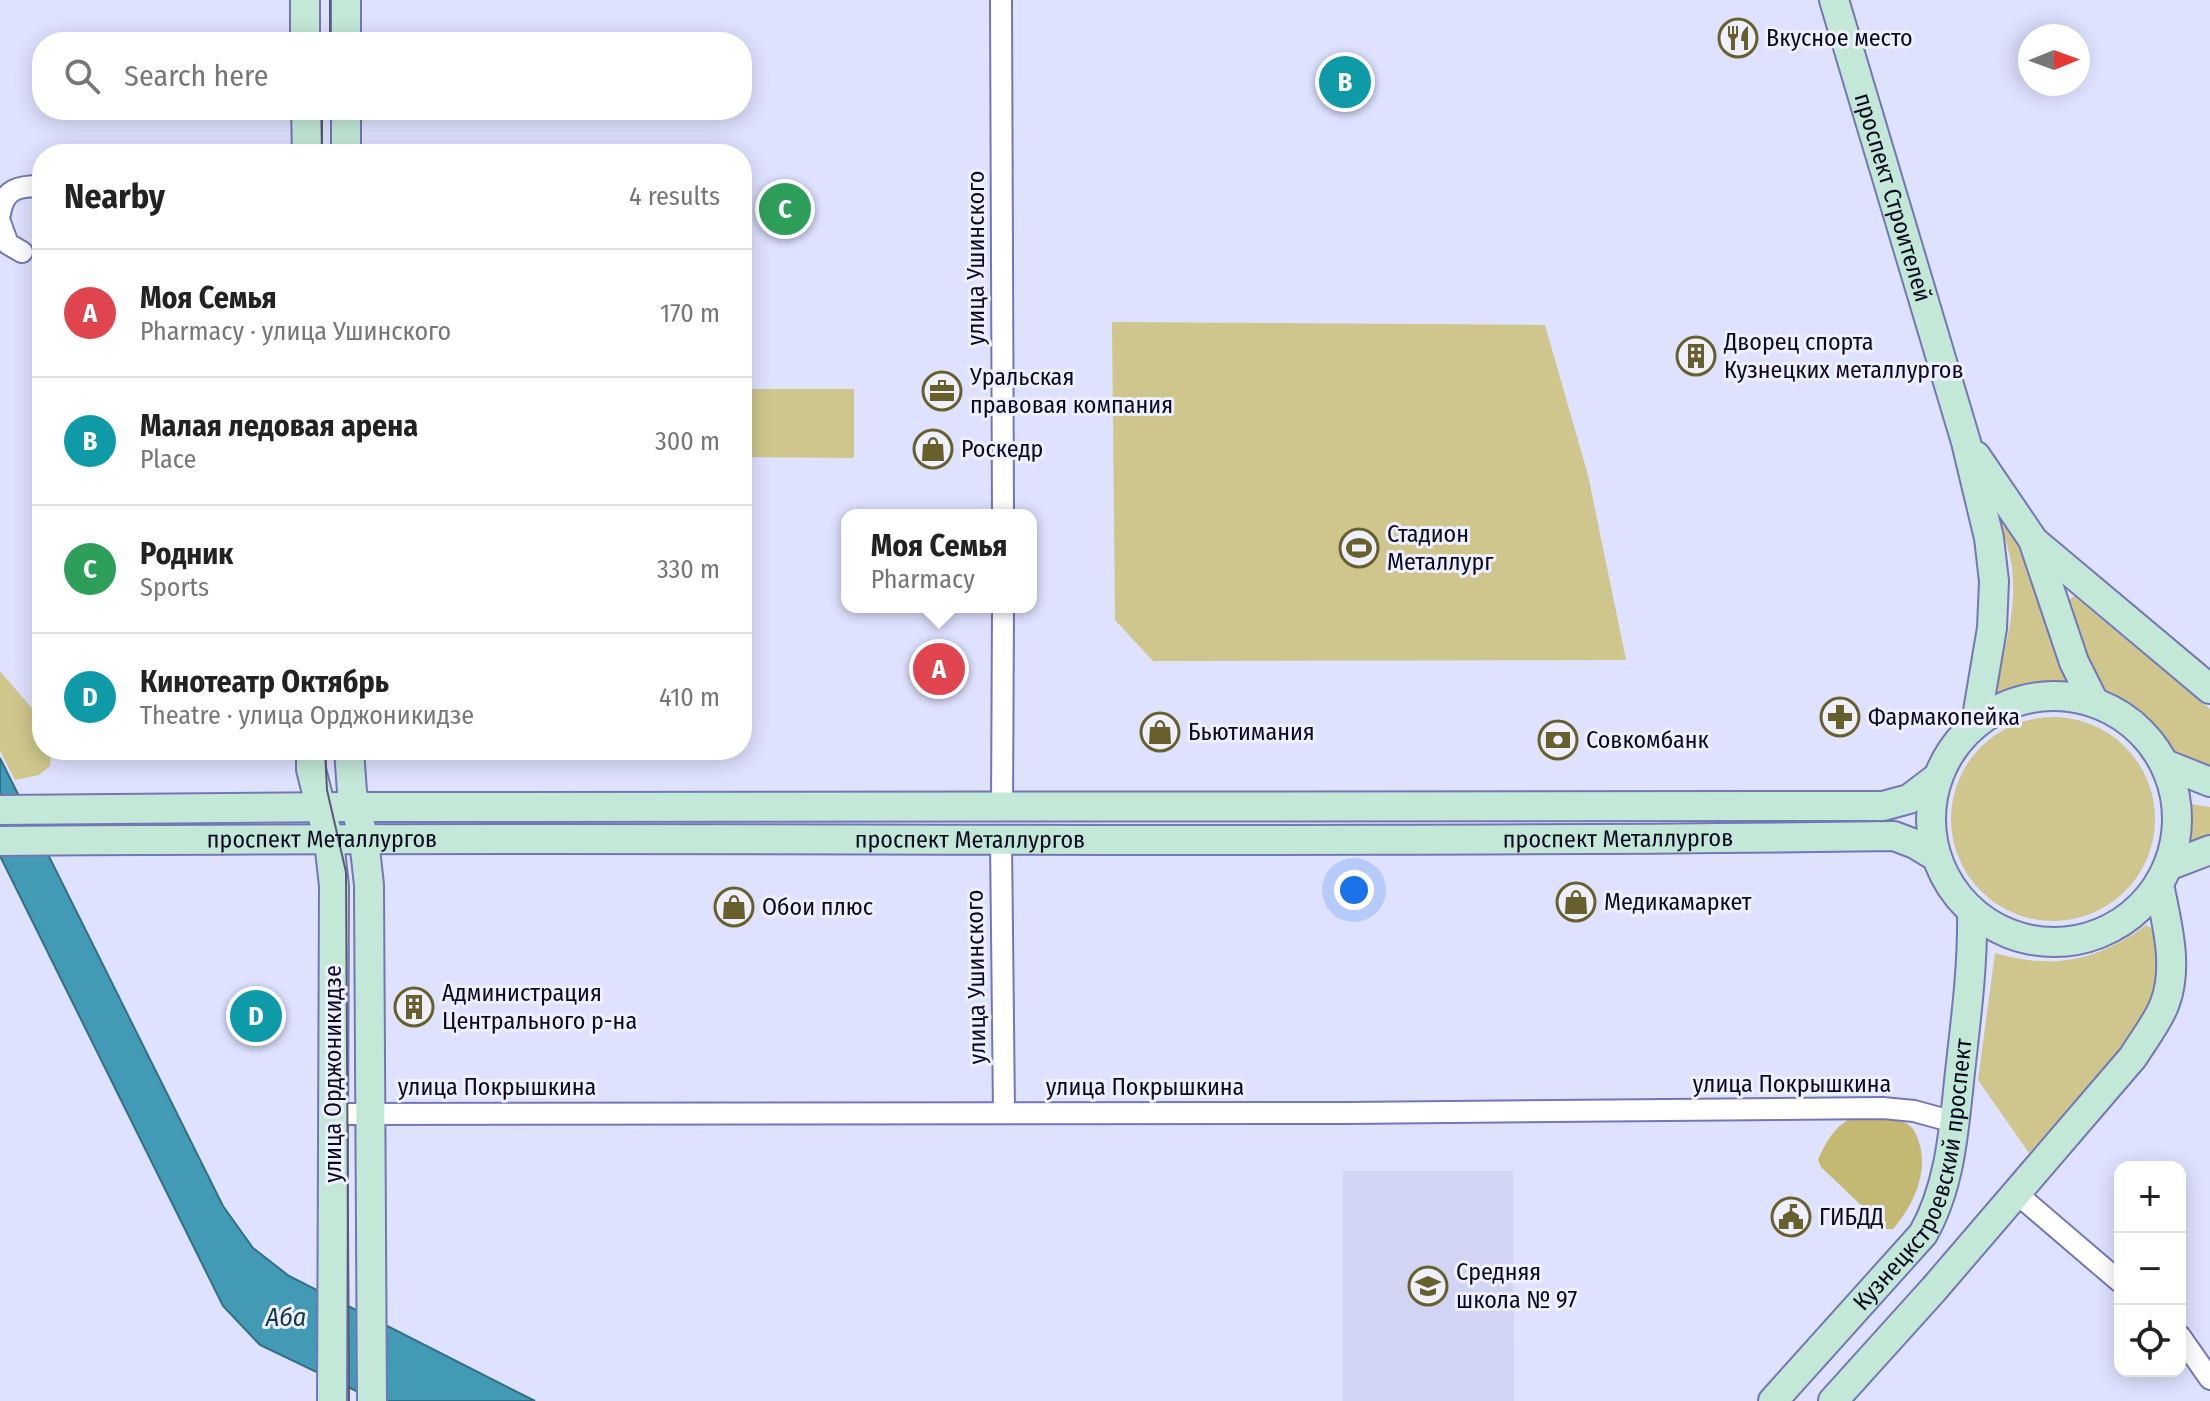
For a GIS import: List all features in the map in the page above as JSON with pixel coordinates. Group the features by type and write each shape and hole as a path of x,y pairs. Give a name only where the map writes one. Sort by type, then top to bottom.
{"main road":[{"path":"305,0 305,32"},
{"path":"346,0 346,32"},
{"name":"проспект Строителей","path":"1834,0 1966,442"},
{"path":"306,120 307,144"},
{"path":"346,120 346,144"},
{"path":"1966,442 2033,540 2210,689"},
{"path":"1966,442 1989,538 1994,581 1992,628 1976,723"},
{"path":"2033,540 2074,662 2094,702"},
{"path":"2164,875 2177,832 2176,798 2165,764 2147,738 2123,716 2094,702 2055,695 2015,701 1976,723 1947,756 1938,777 1931,812 1935,856 1948,883 1972,912 2009,934 2050,942 2093,936 2130,916 2164,875 2210,850"},
{"name":"улица Орджоникидзе","path":"311,760 329,841 334,886 332,1401"},
{"name":"улица Орджоникидзе","path":"349,760 369,885 372,1401"},
{"path":"2165,764 2210,782"},
{"name":"проспект Металлургов","path":"0,810 1883,806 1909,799 1938,777"},
{"name":"проспект Металлургов","path":"0,841 1210,842 1894,836 1935,856"},
{"name":"Кузнецкстроевский проспект","path":"1833,1401 2133,1057 2158,1018 2167,999 2170,977 2164,875"},
{"name":"Кузнецкстроевский проспект","path":"1773,1401 1923,1234 1936,1211 1944,1188 1954,1122 1973,962 1972,912"}],"street":[{"name":"улица Ушинского","path":"1001,0 1003,509"},
{"path":"0,214 2,203 13,189 32,186"},
{"path":"0,222 8,244 22,252"},
{"path":"1002,808 1003,613"},
{"name":"улица Ушинского","path":"1001,840 1004,1113"},
{"name":"улица Покрышкина","path":"334,1114 1883,1108 1914,1111 1954,1122"},
{"path":"2016,1193 2114,1277"},
{"path":"2186,1345 2210,1379"}],"shaded area":[{"name":"Стадион Металлург","path":"1112,322 1545,325 1588,475 1626,660 1153,661 1115,620"},
{"path":"752,389 854,389 854,458 752,457"},
{"path":"2002,517 2022,546 2069,680 2068,686 2063,689 2024,689 1998,697 1993,690 2006,645 2013,599 2012,568"},
{"path":"2074,596 2210,709 2210,774 2148,730 2104,688 2088,660 2069,606 2069,600"},
{"path":"0,671 32,708 32,760 50,760 50,766 39,775 15,780 0,751"},
{"path":"2053,717 2092,725 2110,734 2125,747 2138,762 2147,780 2155,819 2147,858 2138,876 2125,891 2110,904 2092,913 2053,921 2014,913 1996,904 1981,891 1968,876 1959,858 1951,819 1959,780 1968,762 1981,747 1996,734 2014,725"},
{"path":"2191,804 2210,807 2210,842 2194,848 2188,838 2187,808"},
{"path":"2146,925 2153,929 2158,961 2153,992 2140,1022 2121,1052 2029,1153 1978,1080 1995,953 2036,961 2074,959 2110,947"},
{"path":"1849,1119 1897,1120 1910,1126 1917,1136 1922,1153 1920,1177 1913,1199 1893,1229 1886,1229 1821,1167 1818,1160 1830,1137"},
{"name":"Средняя школа № 97","path":"1343,1171 1513,1171 1514,1401 1343,1401"}],"water":[{"name":"Аба","path":"0,758 223,1206 253,1248 289,1276 535,1401 377,1401 260,1345 223,1306 0,856"}],"tram line":[{"path":"330,0 330,32"},
{"path":"322,120 322,144"},
{"path":"326,760 327,790 346,872 349,1401"}],"place":[{"name":"Вкусное место","path":"1738,38"},
{"name":"Малая ледовая арена","path":"1345,82"},
{"name":"Родник","path":"785,209"},
{"name":"Дворец спорта Кузнецких металлургов","path":"1696,356"},
{"name":"Уральская правовая компания","path":"942,391"},
{"name":"Роскедр","path":"933,449"},
{"name":"Стадион Металлург","path":"1359,548"},
{"name":"Моя Семья","path":"939,669"},
{"name":"Фармакопейка","path":"1840,717"},
{"name":"Бьютимания","path":"1160,732"},
{"name":"Совкомбанк","path":"1558,740"},
{"name":"Медикамаркет","path":"1576,902"},
{"name":"Обои плюс","path":"734,907"},
{"name":"Администрация Центрального р-на","path":"414,1007"},
{"name":"Кинотеатр Октябрь","path":"256,1016"},
{"name":"ГИБДД","path":"1791,1217"},
{"name":"Средняя школа № 97","path":"1428,1286"}]}
